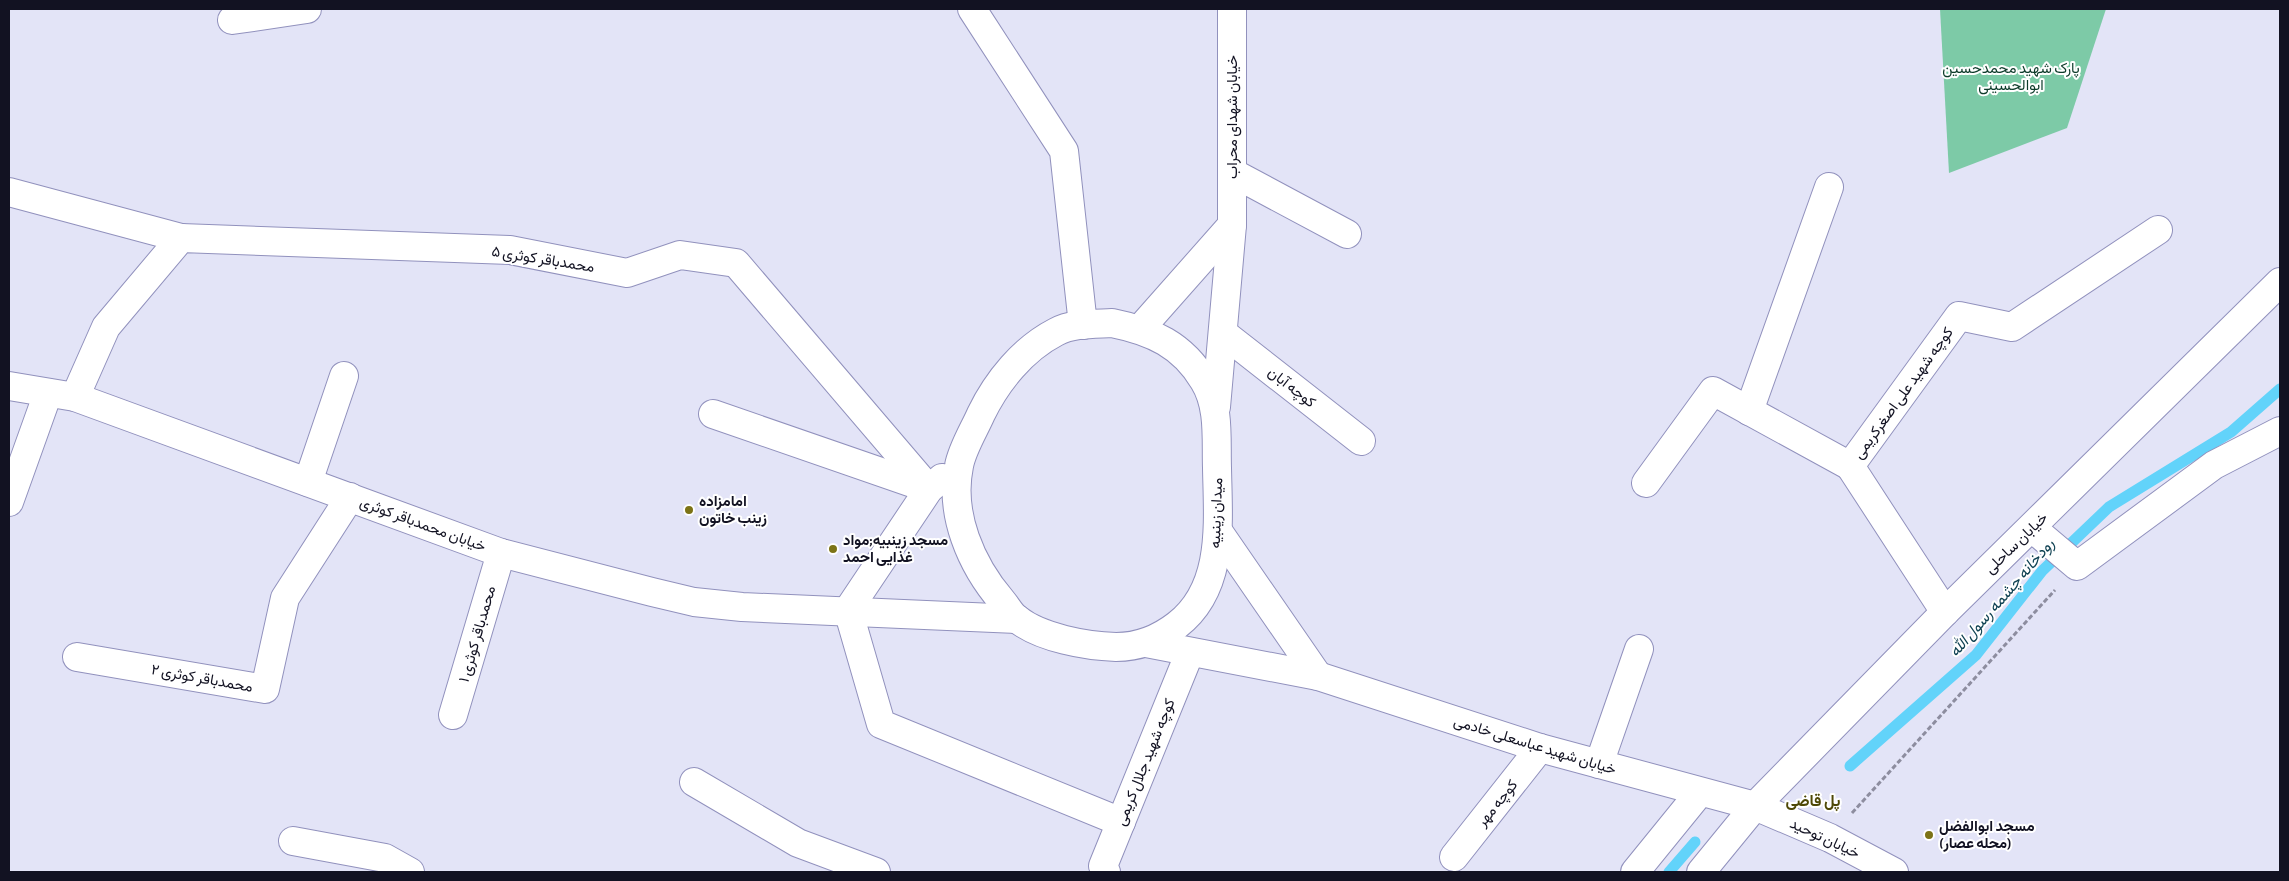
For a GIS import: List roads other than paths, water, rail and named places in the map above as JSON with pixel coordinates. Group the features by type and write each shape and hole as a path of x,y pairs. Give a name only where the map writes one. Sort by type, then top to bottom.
{"street":[{"path":"232,20 307,9"},
{"path":"972,9 1064,150 1083,325"},
{"name":"خیابان شهدای محراب","path":"1216,408 1232,225 1232,9"},
{"path":"1233,173 1347,234"},
{"path":"1749,411 1829,187"},
{"name":"محمدباقر کوثری ۵","path":"9,192 181,238 510,250 627,273 680,255 736,263 929,489"},
{"path":"1140,329 1232,225"},
{"name":"کوچه شهید علی اصغرکریمی","path":"1945,612 1850,466 1959,316 2012,326 2158,230"},
{"path":"75,397 106,327 181,238"},
{"name":"خیابان ساحلی","path":"1701,872 1755,806 1945,612 2037,531 2280,282"},
{"name":"میدان زینبیه","path":"1112,323 1140,329 1166,341 1188,359 1205,382 1216,408 1218,531 1208,587 1197,606 1186,618 1167,633 1146,643 1118,647 1089,645 1053,636 1017,619 994,592 966,542 956,499 959,465 987,402 1008,372 1032,349 1058,331 1083,325 1112,323"},
{"name":"کوچه آبان","path":"1223,333 1362,441"},
{"path":"308,482 344,376"},
{"name":"خیابان محمدباقر کوثری","path":"9,386 75,397 501,553 694,602 742,607 848,610 1017,619"},
{"path":"1646,483 1713,391 1850,466"},
{"path":"9,502 48,393"},
{"path":"713,414 929,489"},
{"path":"2037,531 2073,563 2214,465 2280,431"},
{"path":"959,465 929,489 848,610 881,724 1121,822"},
{"name":"محمدباقر کوثری ۲","path":"77,657 266,689 285,598 350,497"},
{"path":"1218,531 1318,676"},
{"name":"محمدباقر کوثری ۱","path":"453,715 501,553"},
{"name":"خیابان شهید عباسعلی خادمی","path":"1146,643 1318,676 1540,748 1755,806"},
{"path":"1599,764 1639,649"},
{"name":"کوچه شهید جلال کریمی","path":"1106,872 1103,866 1190,652"},
{"name":"کوچه مهر","path":"1454,857 1540,748"},
{"path":"694,782 798,843 876,872"},
{"path":"1635,872 1700,792"},
{"name":"خیابان توحید","path":"1755,806 1830,838 1892,872"},
{"path":"293,841 385,858 410,872"}],"waterway":[{"name":"رودخانه چشمه رسول الله","path":"1850,766 1976,655 2042,571 2109,507 2231,432 2280,389"},
{"name":"رودخانه چشمه رسول الله","path":"1669,872 1695,842"}],"place":[{"name":"امامزاده زینب خاتون","path":"689,510"},
{"name":"مسجد زینبیه;مواد غذایی احمد","path":"833,549"},
{"name":"مسجد ابوالفضل (محله عصار)","path":"1929,835"}],"district":[{"name":"پل قاضی","path":"1813,800"}],"park label":[{"name":"پارک شهید محمدحسین ابوالحسینی","path":"2011,76"}]}
